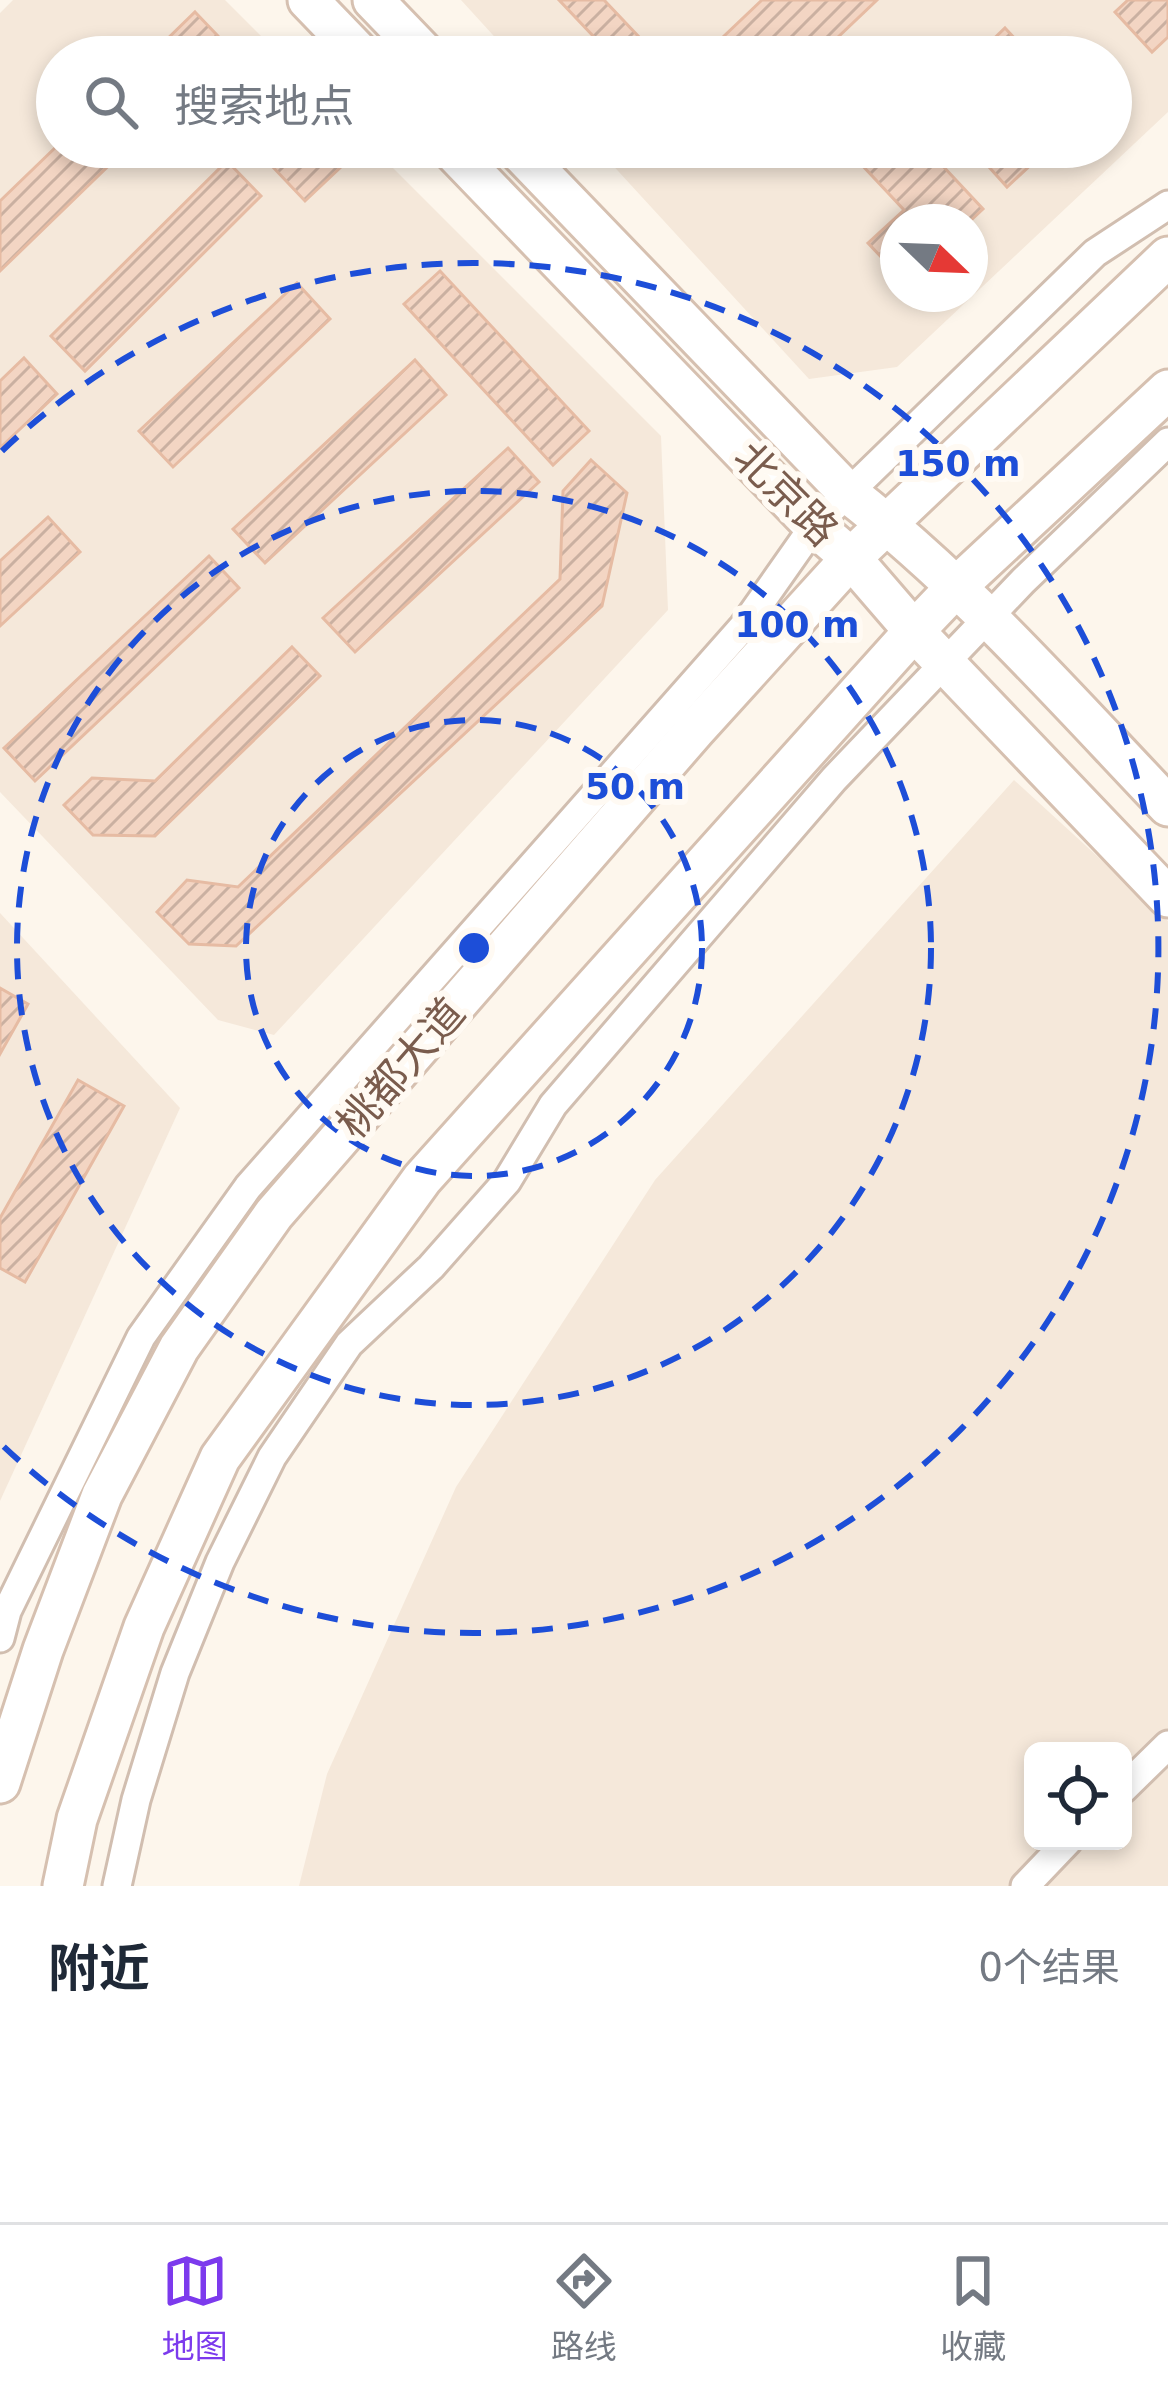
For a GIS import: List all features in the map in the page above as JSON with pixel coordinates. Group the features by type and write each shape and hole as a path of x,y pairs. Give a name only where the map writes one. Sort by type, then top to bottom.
{"main road":[{"path":"308,0 342,36"},
{"path":"374,0 408,36"},
{"name":"北京路","path":"469,168 850,558 1168,897"},
{"name":"北京路","path":"535,168 848,493 988,617 1168,806"},
{"name":"桃都大道","path":"0,1783 43,1650 102,1495 179,1348 274,1214 850,558 1168,256"},
{"path":"63,1886 76,1819 144,1627 220,1458 422,1179 914,631 1168,390"}],"street":[{"path":"0,1638 7,1611 141,1337 248,1187 743,627 814,526 1095,253 1168,205"},
{"path":"118,1886 136,1800 175,1673 220,1562 272,1457 349,1344 431,1267 507,1181 553,1105 833,779 988,617 1168,442"},
{"path":"1132,1780 1168,1745"},
{"path":"1025,1886 1060,1850"}],"shaded area":[{"path":"13,0 225,0 261,36 36,36 36,168 393,168 661,436 668,610 274,1035 218,1020 0,792 0,13"},
{"path":"461,0 1168,0 1168,112 1132,146 1132,36 494,36"},
{"path":"615,168 1108,168 988,281 988,204 880,204 880,312 955,312 897,367 809,379"},
{"path":"1014,780 1168,921 1168,1886 299,1886 327,1774 456,1487 655,1180"},
{"path":"0,913 180,1108 0,1501"}],"building":[{"path":"559,0 604,0 638,36 593,36"},
{"path":"762,0 877,0 839,36 724,36"},
{"path":"1128,0 1168,0 1168,37 1152,52 1115,12"},
{"path":"195,12 218,36 170,36"},
{"path":"36,166 106,168 0,271 0,201"},
{"path":"220,168 234,168 261,196 85,371 51,336"},
{"path":"274,168 340,168 305,201"},
{"path":"865,168 945,168 978,204 898,204"},
{"path":"990,168 1027,168 1007,187"},
{"path":"880,232 880,256 868,243"},
{"path":"440,271 589,431 553,465 404,304"},
{"path":"297,283 330,319 173,467 139,431"},
{"path":"24,358 57,394 0,448 0,381"},
{"path":"415,360 446,395 265,563 233,529"},
{"path":"508,448 539,482 355,652 323,618"},
{"path":"591,460 627,493 602,606 236,946 189,944 157,912 187,880 238,887 560,579 563,491"},
{"path":"48,517 80,552 0,626 0,561"},
{"path":"209,556 239,588 35,781 4,748"},
{"path":"292,647 320,676 155,836 93,835 64,805 92,778 155,781"},
{"path":"0,988 28,1004 0,1054"},
{"path":"78,1080 124,1106 25,1282 0,1268 0,1218"}]}
